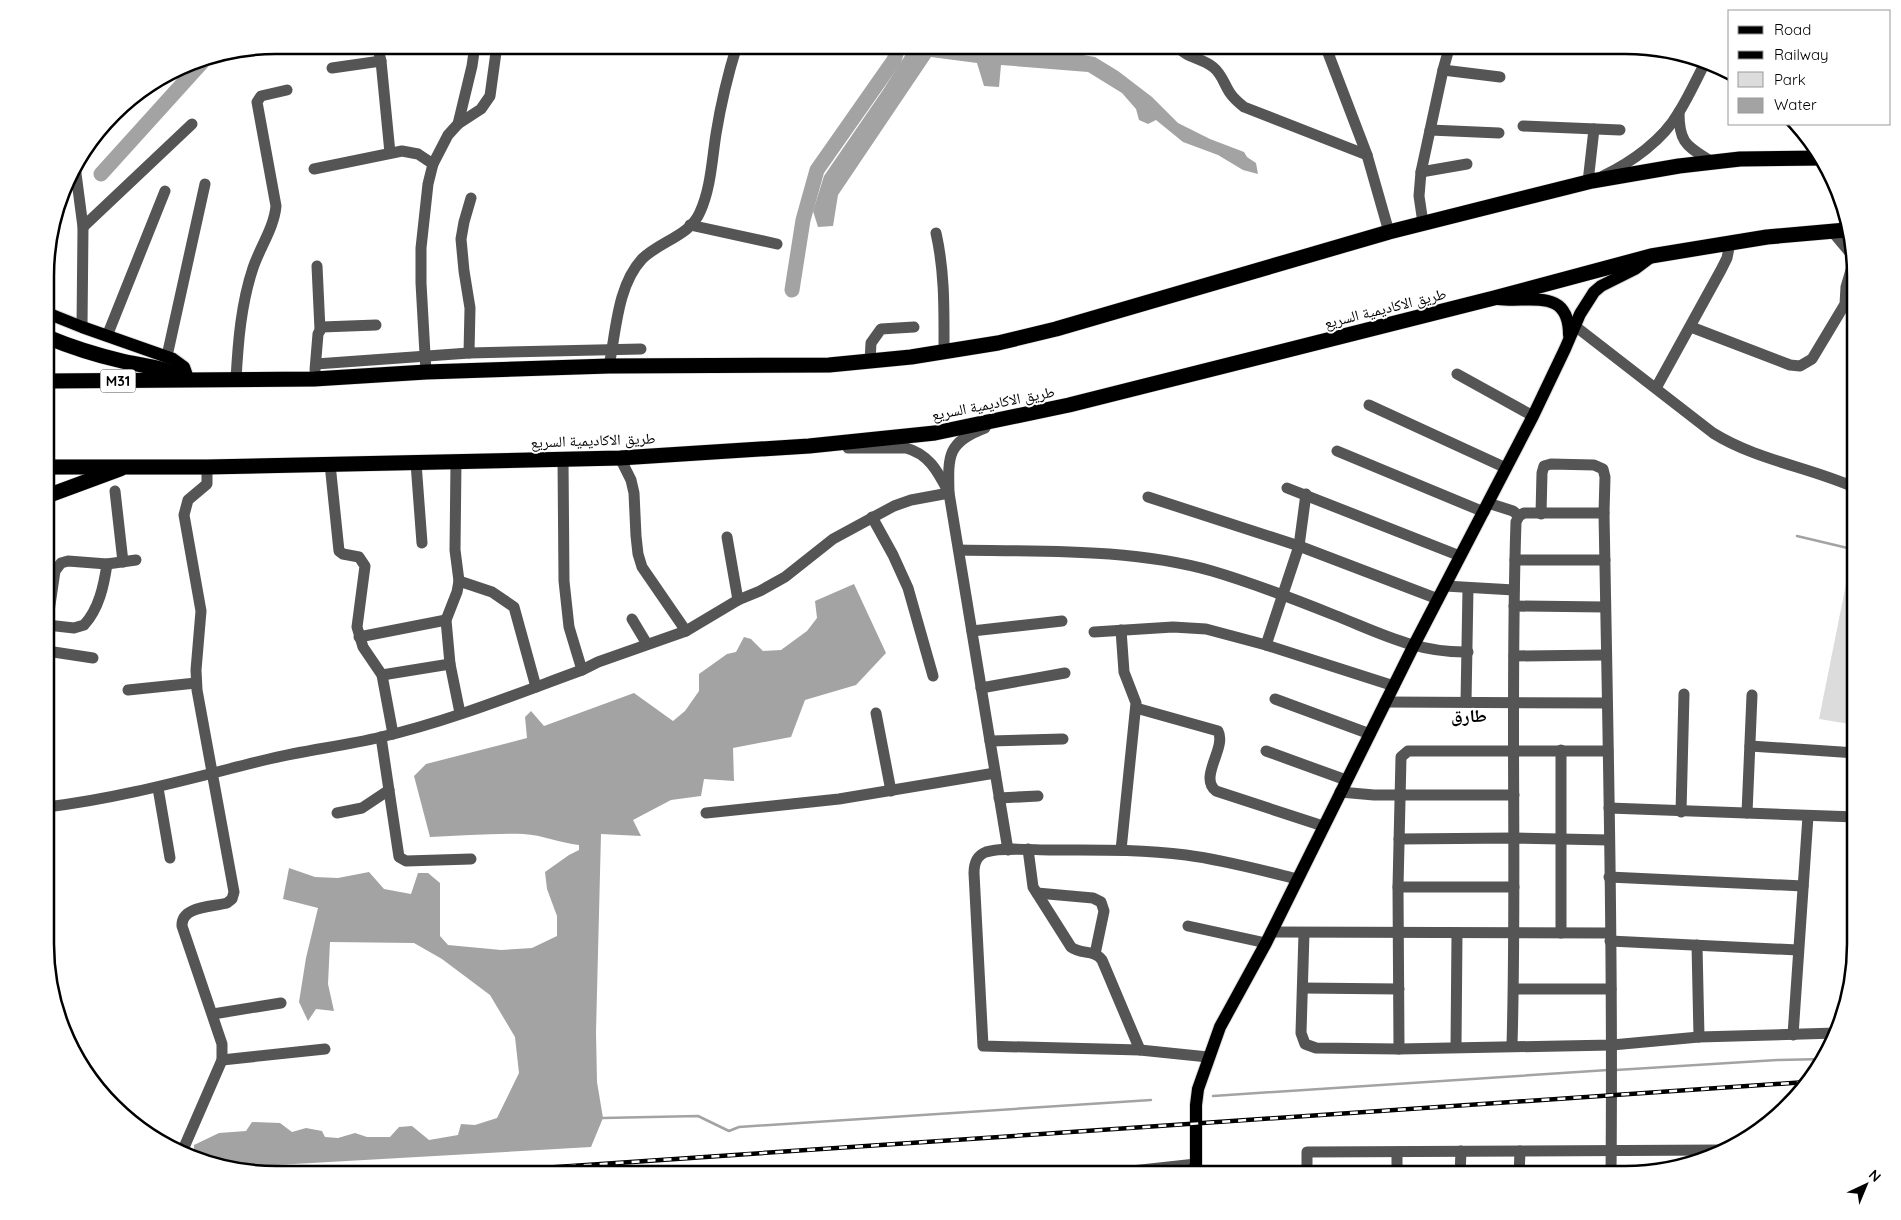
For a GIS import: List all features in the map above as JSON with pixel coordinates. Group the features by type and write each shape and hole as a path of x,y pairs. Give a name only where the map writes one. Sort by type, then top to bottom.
{"highway":[{"path":"54,339 106,357 167,370 189,381 314,379 426,372 609,366 830,364 870,361 998,343 1056,329 1389,232 1590,182 1648,170 1712,162 1754,158 1813,158"},
{"name":"طريق الاكاديمية السريع","path":"54,467 207,467 620,458 808,446 934,433 1069,406 1651,256 1768,236 1839,230"},
{"name":"M31","path":"54,381 189,381"},
{"path":"54,493 126,466"}],"main road":[{"path":"1196,1166 1196,1105 1198,1089 1220,1027 1269,937 1385,702 1533,416 1588,301 1601,286 1634,270 1651,256"},
{"path":"1494,298 1540,299 1552,302 1566,316 1570,340"},
{"path":"54,316 167,356 184,367 189,381"}],"street":[{"path":"379,54 390,154"},
{"path":"458,124 473,54"},
{"path":"426,372 421,248 428,184 433,164 448,134 458,124 480,109 487,101 492,90 495,54"},
{"path":"609,366 624,291 631,274 642,259 656,247 676,237 700,214 705,200 720,109 734,54"},
{"path":"1185,54 1214,68 1221,75 1236,101 1244,107 1367,155"},
{"path":"1328,54 1367,155 1389,232"},
{"path":"1423,223 1419,196 1421,172 1447,54"},
{"path":"332,68 381,61"},
{"path":"472,66 494,69"},
{"path":"1590,182 1625,163 1651,144 1679,112 1702,68"},
{"path":"1443,70 1500,77"},
{"path":"236,380 240,326 250,281 258,255 273,223 276,206 257,102 261,96 286,90"},
{"path":"1679,112 1679,127 1684,142 1698,154 1712,162"},
{"path":"83,227 192,124"},
{"path":"1523,126 1620,130"},
{"path":"1590,182 1594,129"},
{"path":"1430,130 1499,132"},
{"path":"314,169 410,151 433,164"},
{"path":"1421,172 1468,164"},
{"path":"77,179 83,227 82,327"},
{"path":"167,356 205,184"},
{"path":"107,336 165,190"},
{"path":"470,353 470,308 461,239 471,198"},
{"path":"690,225 777,244"},
{"path":"936,233 942,260 944,289 944,352"},
{"path":"1656,388 1724,264 1730,243"},
{"path":"314,379 320,330 317,266"},
{"path":"1691,327 1790,365 1800,366 1809,362 1815,355 1844,307 1847,282"},
{"path":"320,330 325,326 376,325"},
{"path":"1575,326 1726,442 1749,452 1822,474 1847,484"},
{"path":"870,361 871,343 881,329 914,327"},
{"path":"316,364 470,353 641,349"},
{"path":"1458,374 1533,416"},
{"path":"1369,405 1506,468"},
{"path":"1008,850 949,493 951,452 955,445 972,432 1018,416"},
{"path":"808,446 906,448 914,450 928,460 949,493"},
{"path":"1337,451 1486,508 1513,511 1519,516"},
{"path":"620,458 631,480 634,493 636,536 642,567 686,631"},
{"path":"562,459 564,581 569,627 582,670"},
{"path":"456,462 455,550 459,581 446,620 450,664 460,714"},
{"path":"416,463 422,543"},
{"path":"330,464 339,551 343,554 359,557 365,566 362,601 357,617 359,637 363,647 382,675 393,734"},
{"path":"1541,514 1542,469 1544,466 1551,464 1594,465 1603,469 1605,477 1605,608 1612,1045 1611,1166"},
{"path":"185,1146 222,1060 222,1044 181,923 183,917 188,912 227,903 233,896 196,683 201,610 184,515 188,500 207,484 207,467"},
{"path":"1287,488 1460,556"},
{"path":"115,491 123,562"},
{"path":"54,806 89,802 158,788 270,759 381,737 460,714 686,631 738,600 760,591 784,577 833,539 872,517 911,500 949,493"},
{"path":"1266,645 1299,546 1306,494"},
{"path":"1148,497 1299,546 1438,599"},
{"path":"1512,1046 1514,990 1514,590 1516,522 1519,516 1524,513 1604,513"},
{"path":"872,517 893,555 908,588 933,676"},
{"path":"727,536 738,600"},
{"path":"959,550 1088,552 1160,560 1211,571 1284,595 1414,647 1440,652 1468,652"},
{"path":"54,575 58,565 68,561 107,564 136,560"},
{"path":"1515,560 1605,560"},
{"path":"54,626 74,628 84,625 96,608 107,564"},
{"path":"459,581 492,592 514,607 536,687"},
{"path":"1445,586 1514,590"},
{"path":"1466,702 1468,588"},
{"path":"1514,606 1605,608"},
{"path":"632,619 647,644"},
{"path":"359,637 446,620"},
{"path":"972,631 1062,621"},
{"path":"1094,632 1173,626 1194,627 1266,645 1394,686"},
{"path":"1121,850 1136,708 1135,698 1124,672 1122,630"},
{"path":"54,652 93,658"},
{"path":"1514,656 1606,655"},
{"path":"382,675 450,664"},
{"path":"982,688 1064,673"},
{"path":"128,690 196,683"},
{"path":"1681,812 1684,694"},
{"path":"1747,813 1752,695"},
{"path":"1275,699 1370,734"},
{"path":"1385,702 1607,703"},
{"path":"1136,708 1218,731 1220,737 1210,781 1216,791 1323,826"},
{"path":"876,713 891,791"},
{"path":"381,737 398,853 401,858 406,861 471,859"},
{"path":"990,741 1064,739"},
{"path":"1750,746 1847,752"},
{"path":"1560,933 1561,750"},
{"path":"1399,1049 1398,887 1399,762 1401,757 1408,751 1608,750"},
{"path":"1266,751 1365,795 1514,795"},
{"path":"706,813 839,799 995,773"},
{"path":"158,788 170,858"},
{"path":"337,813 362,808 389,790"},
{"path":"1000,798 1038,796"},
{"path":"1609,808 1847,817"},
{"path":"1793,1035 1808,816"},
{"path":"1399,839 1514,838 1609,840"},
{"path":"1208,1057 1140,1050 983,1046 974,865 984,852 1008,850 1121,850 1184,854 1211,858 1298,879"},
{"path":"1028,850 1031,882 1037,893 1071,947 1078,951 1095,954 1102,960 1140,1050"},
{"path":"1609,877 1803,886"},
{"path":"1398,887 1514,886"},
{"path":"1037,893 1093,898 1102,902 1104,911 1095,954"},
{"path":"1188,926 1269,937 1304,933 1560,933 1798,950"},
{"path":"1304,933 1301,1033 1305,1044 1316,1048 1399,1049 1612,1045 1699,1037 1828,1033"},
{"path":"1456,1047 1458,933"},
{"path":"1697,944 1699,1037"},
{"path":"1303,988 1399,989"},
{"path":"1514,990 1611,989"},
{"path":"213,1014 281,1003"},
{"path":"222,1060 324,1049"},
{"path":"1307,1166 1307,1152 1611,1150 1702,1152"},
{"path":"1460,1166 1461,1151"},
{"path":"1519,1166 1520,1151"},
{"path":"1397,1152 1397,1166"}],"green space":[{"path":"1846,584 1847,584 1847,724 1819,719"}],"water":[{"path":"906,54 1077,54 1095,57 1118,71 1152,97 1178,123 1210,139 1244,152 1247,157 1256,163 1258,174 1243,170 1218,155 1183,142 1156,120 1148,124 1139,120 1136,109 1122,93 1088,72 1001,65 999,87 984,86 977,63 931,57 838,195 833,226 818,227 813,211 824,176"},
{"path":"854,584 886,653 856,685 805,700 791,737 733,748 734,781 704,779 701,796 671,800 633,820 641,836 601,834 596,1032 597,1082 603,1118 591,1147 261,1166 219,1159 194,1150 194,1145 219,1133 246,1131 252,1122 280,1123 292,1132 306,1128 322,1131 325,1137 338,1138 355,1133 367,1137 390,1137 399,1127 412,1126 429,1140 458,1135 461,1124 475,1125 497,1118 519,1073 515,1037 490,995 442,959 414,943 330,942 328,984 334,1011 316,1009 308,1021 299,1002 306,958 318,908 283,899 289,868 315,877 338,878 369,872 384,889 411,894 418,873 428,873 440,883 440,936 448,945 501,950 532,948 557,936 557,916 547,889 545,872 579,850 579,845 523,834 430,837 414,776 426,764 527,738 525,717 531,711 544,726 634,693 673,721 685,711 699,691 699,674 727,654 736,652 744,637 751,639 763,651 781,650 807,631 817,618 815,601"}],"waterway":[{"path":"792,290 803,220 817,170 894,60 896,54"},
{"path":"101,174 196,69"},
{"path":"1797,536 1847,548"},
{"path":"1616,1070 1815,1059"},
{"path":"1213,1096 1608,1070"},
{"path":"603,1118 698,1116 729,1131 739,1127 1151,1100"}],"railway":[{"path":"572,1166 1798,1083"}],"district":[{"name":"طارق","path":"1469,715"}]}
